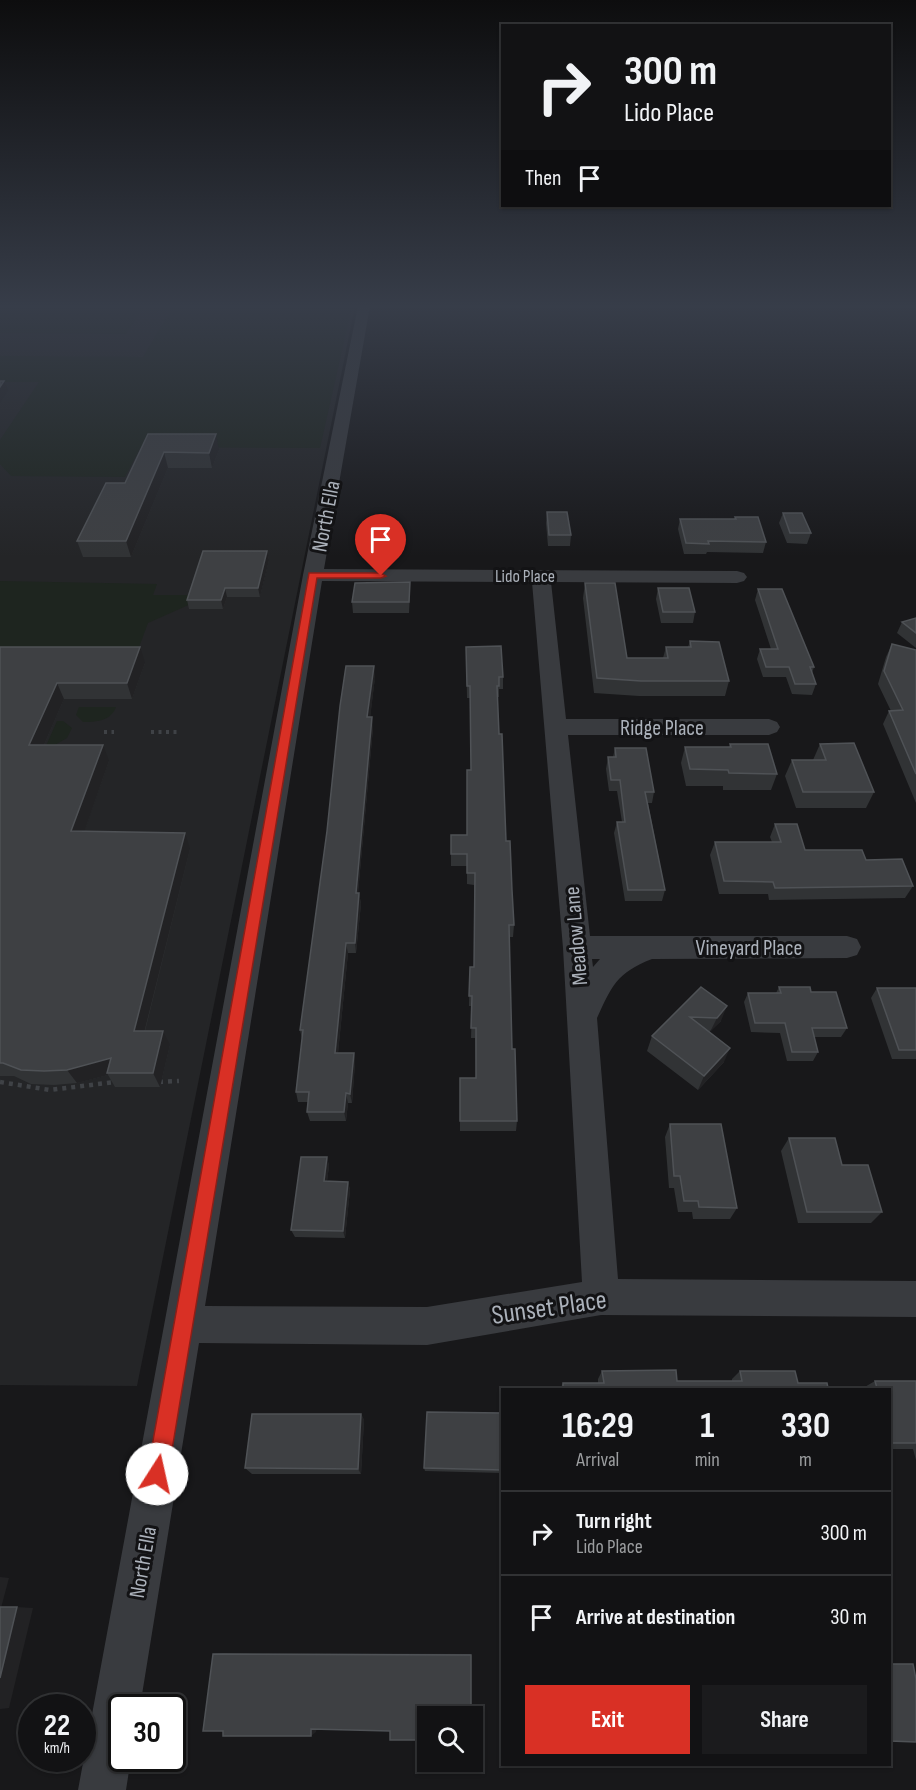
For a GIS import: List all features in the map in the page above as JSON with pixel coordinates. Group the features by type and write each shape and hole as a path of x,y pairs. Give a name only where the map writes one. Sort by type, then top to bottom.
{"street":[{"name":"North Ella","path":"102,1790 313,575 348,390"},
{"name":"Lido Place","path":"313,575 737,577"},
{"name":"Meadow Lane","path":"541,576 583,1018 601,1297"},
{"name":"Ridge Place","path":"555,727 769,727"},
{"name":"Vineyard Place","path":"577,948 847,947"},
{"name":"Vineyard Place","path":"583,1018 593,990 606,969 624,957 651,948"},
{"name":"Sunset Place","path":"183,1324 427,1326 601,1297 916,1299"}],"path":[{"path":"104,732 114,732"},
{"path":"150,732 180,732"},
{"path":"0,1082 48,1090 75,1089 100,1082 123,1082"},
{"path":"156,1082 179,1082"}],"shaded area":[{"path":"0,390 338,390 137,1386 0,1385"},
{"path":"34,390 333,390 320,448 141,447 125,477 11,476 0,464 0,440"},
{"path":"0,581 157,584 153,595 194,595 193,603 148,623 128,677 0,663"},
{"path":"79,707 116,707 107,718 83,722 76,715"},
{"path":"57,721 63,721 72,728 67,738 53,746 46,746"}],"building":[{"path":"148,434 216,434 209,453 164,452 126,541 77,541 106,483 125,483"},
{"path":"547,512 567,512 571,535 549,535"},
{"path":"783,513 802,513 811,533 790,533"},
{"path":"735,517 758,517 766,542 686,543 680,519 736,519"},
{"path":"203,551 267,551 258,588 225,588 221,600 187,600"},
{"path":"410,582 409,602 352,602 355,583"},
{"path":"585,583 615,583 627,658 668,658 666,647 691,647 690,641 719,642 729,681 641,681 597,678"},
{"path":"658,588 689,588 695,612 663,612"},
{"path":"758,589 782,589 814,667 810,667 816,684 795,684 789,667 766,667 760,649 778,649"},
{"path":"916,618 916,633 902,622"},
{"path":"892,644 916,650 916,774 889,711 903,710 884,671"},
{"path":"501,646 503,677 499,677 499,686 497,686 499,734 502,734 506,841 510,841 514,925 509,925 512,1049 515,1049 517,1121 460,1121 460,1078 476,1078 476,1028 471,1028 472,996 469,996 470,967 474,967 475,873 467,873 467,854 451,854 451,835 467,835 467,770 471,770 470,686 467,686 466,647"},
{"path":"0,647 140,647 127,683 57,683 29,745 103,745 71,831 185,833 134,1031 163,1031 153,1073 107,1073 111,1058 67,1070 21,1070 0,1063"},
{"path":"346,666 374,666 367,717 372,717 356,893 359,893 355,943 346,943 335,1053 354,1053 350,1094 346,1093 344,1112 307,1112 309,1092 296,1092 303,1030 300,1030 327,831"},
{"path":"854,743 874,792 803,792 792,760 826,760 820,744"},
{"path":"730,744 768,744 777,774 690,769 685,747 731,747"},
{"path":"615,748 646,748 654,792 645,792 665,890 628,890 617,822 625,822 620,780 611,780 608,757 616,757"},
{"path":"775,824 797,824 805,850 862,850 866,860 902,859 913,886 775,888 773,882 724,881 715,842 781,842"},
{"path":"701,987 727,1006 717,1018 690,1017 730,1048 704,1076 652,1036"},
{"path":"779,987 810,987 811,992 836,992 847,1028 812,1028 818,1052 792,1052 785,1023 755,1023 748,993 781,993"},
{"path":"877,988 916,988 916,1050 899,1050"},
{"path":"670,1124 721,1124 737,1208 699,1207 698,1201 684,1201 680,1176 674,1176"},
{"path":"789,1138 835,1138 842,1165 868,1165 882,1212 807,1212"},
{"path":"301,1157 327,1157 324,1181 348,1182 343,1231 291,1230"},
{"path":"676,1370 677,1381 742,1381 740,1371 795,1371 798,1383 827,1383 828,1388 563,1388 563,1383 604,1383 602,1371"},
{"path":"875,1381 916,1381 916,1443 891,1443 891,1388 877,1388"},
{"path":"427,1412 501,1413 501,1470 424,1468"},
{"path":"252,1414 361,1414 358,1469 245,1468"},
{"path":"0,1607 17,1607 0,1678"},
{"path":"213,1654 471,1655 471,1706 417,1706 417,1740 390,1740 390,1731 311,1729 311,1736 223,1736 223,1731 203,1731"},
{"path":"891,1664 913,1664 916,1679 916,1742 891,1741"}],"route":[{"path":"157,1474 313,575 381,576"}]}
